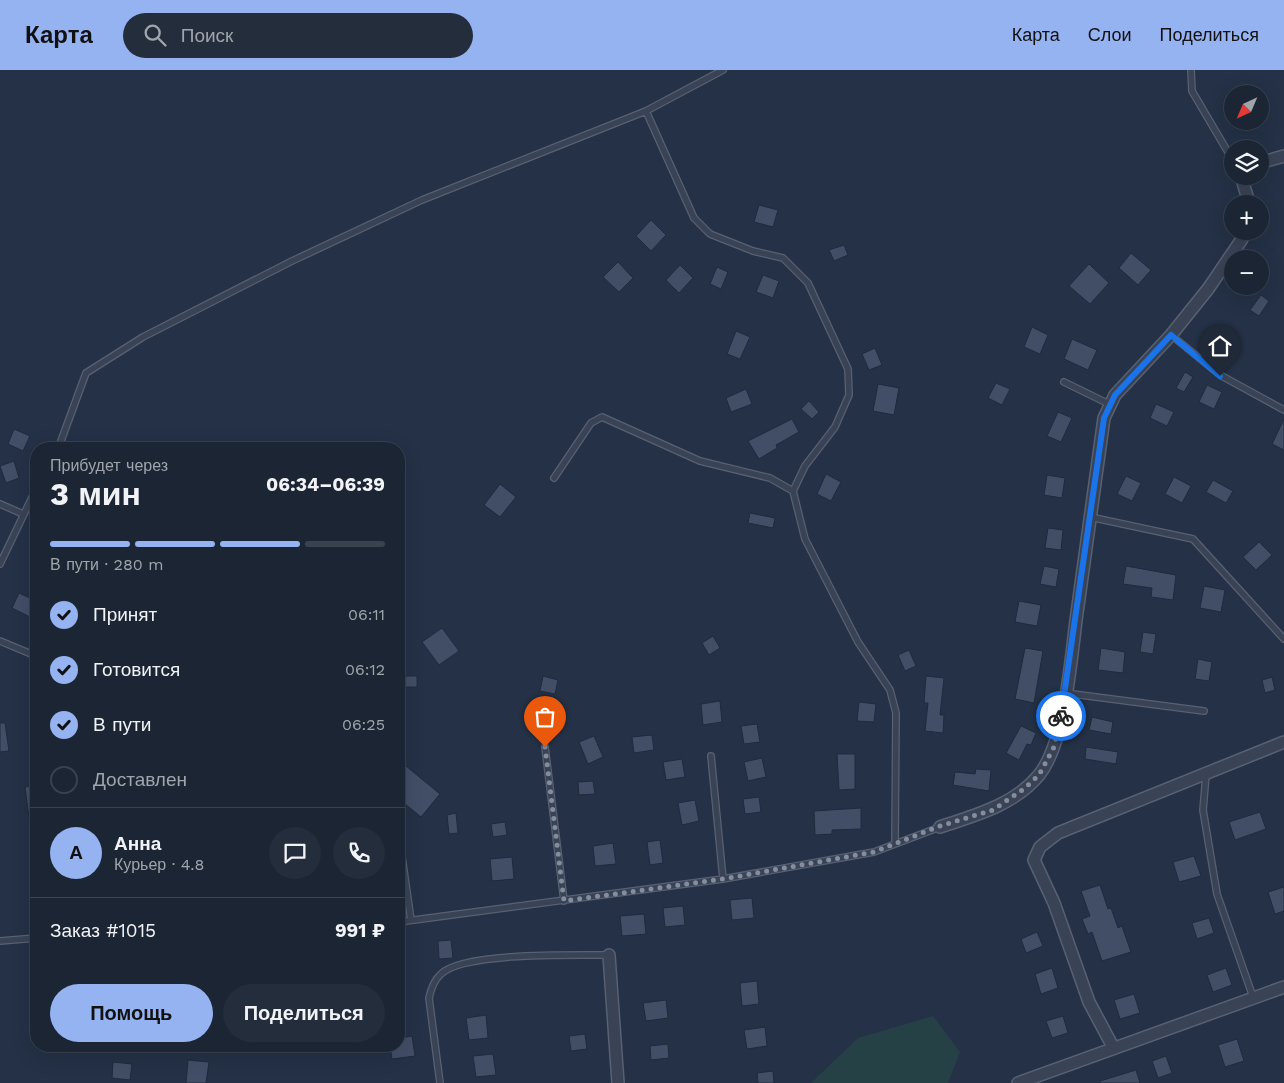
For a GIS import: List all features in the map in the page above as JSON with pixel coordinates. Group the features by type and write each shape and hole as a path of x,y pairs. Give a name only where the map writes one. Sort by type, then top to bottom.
{"street":[{"path":"1269,160 1284,156"},
{"path":"940,826 993,810 1025,788 1039,775 1054,747 1066,693 1104,418 1109,404 1115,395 1171,335 1208,289 1241,240"},
{"path":"1113,1047 1089,1002 1054,903 1034,860 1036,852 1058,833 1284,742"},
{"path":"609,955 618,1083"},
{"path":"1018,1083 1113,1047 1284,987"}],"lane":[{"path":"61,442 86,372 143,337 292,261 422,200 646,111 723,70"},
{"path":"1191,70 1192,90 1224,145"},
{"path":"646,111 694,218 710,234 753,251 783,258 808,283 848,369 849,395 835,426 805,466 793,491 805,538 858,642 890,690 896,713 894,844"},
{"path":"1171,335 1220,376 1284,410"},
{"path":"1064,382 1109,404"},
{"path":"554,478 590,423 602,417 700,461 770,478 793,491"},
{"path":"0,564 30,501"},
{"path":"0,504 23,514"},
{"path":"1090,516 1193,539 1284,639"},
{"path":"0,640 30,653"},
{"path":"1066,693 1204,711"},
{"path":"545,747 564,901"},
{"path":"711,756 723,879"},
{"path":"1206,775 1203,810 1217,894 1253,997"},
{"path":"405,921 723,879 874,852 940,826"},
{"path":"405,878 411,920"},
{"path":"0,941 30,938"},
{"path":"440,1083 429,998 432,988 441,973 450,967 500,957 609,955"}],"green space":[{"path":"933,1016 960,1052 948,1083 811,1083 858,1038"}],"building":[{"path":"759,205 778,210 773,227 754,222"},
{"path":"651,220 666,235 651,251 636,236"},
{"path":"844,245 848,255 834,261 829,250"},
{"path":"1131,253 1151,270 1138,285 1119,268"},
{"path":"618,262 633,278 619,292 603,277"},
{"path":"1089,264 1109,283 1090,304 1069,286"},
{"path":"680,265 693,278 679,293 666,280"},
{"path":"717,267 728,272 721,289 710,284"},
{"path":"763,275 779,281 773,298 756,292"},
{"path":"1261,295 1269,301 1259,316 1250,310"},
{"path":"1032,327 1048,335 1040,354 1024,347"},
{"path":"736,331 750,337 740,359 727,354"},
{"path":"1072,339 1097,350 1088,370 1064,359"},
{"path":"875,348 882,365 869,370 862,354"},
{"path":"1185,372 1193,377 1184,392 1176,388"},
{"path":"996,383 1010,389 1002,405 988,398"},
{"path":"878,384 899,388 894,415 873,411"},
{"path":"1207,385 1222,392 1214,409 1199,402"},
{"path":"746,389 752,404 731,412 726,398"},
{"path":"809,401 819,412 812,419 801,409"},
{"path":"1156,404 1174,412 1167,426 1150,418"},
{"path":"1058,412 1072,418 1061,442 1047,436"},
{"path":"792,419 799,432 776,445 777,448 759,459 748,441"},
{"path":"1284,419 1284,450 1272,444"},
{"path":"14,429 30,436 23,451 8,444"},
{"path":"14,461 19,478 6,483 0,466"},
{"path":"826,474 841,482 831,501 817,494"},
{"path":"1047,475 1065,478 1062,498 1044,495"},
{"path":"1126,476 1141,483 1132,501 1117,494"},
{"path":"1174,477 1191,486 1182,503 1165,494"},
{"path":"1213,480 1233,491 1226,503 1206,492"},
{"path":"500,484 516,497 500,517 484,505"},
{"path":"750,513 775,518 773,528 748,523"},
{"path":"1048,528 1063,530 1061,550 1045,548"},
{"path":"1259,542 1272,555 1256,570 1243,557"},
{"path":"1044,566 1059,569 1056,587 1040,584"},
{"path":"1126,566 1176,575 1173,600 1151,597 1152,588 1123,584"},
{"path":"1204,586 1225,590 1221,612 1200,608"},
{"path":"19,593 30,598 30,617 12,608"},
{"path":"1019,601 1041,605 1037,626 1015,622"},
{"path":"442,628 459,651 439,665 422,642"},
{"path":"1143,632 1156,634 1153,654 1140,652"},
{"path":"713,636 720,648 709,655 702,643"},
{"path":"1025,648 1043,651 1034,703 1015,699"},
{"path":"1101,648 1125,652 1123,673 1098,670"},
{"path":"909,650 916,666 905,671 898,655"},
{"path":"1198,659 1212,662 1209,681 1195,679"},
{"path":"406,676 417,676 417,687 405,687"},
{"path":"543,676 558,680 555,694 540,691"},
{"path":"926,676 944,678 940,715 944,715 943,733 925,731 928,703 924,703"},
{"path":"1272,677 1275,690 1265,693 1262,680"},
{"path":"720,701 722,722 703,725 701,704"},
{"path":"859,702 876,704 874,722 857,721"},
{"path":"1092,717 1113,722 1111,734 1089,730"},
{"path":"0,723 5,723 9,751 0,752"},
{"path":"757,724 760,742 744,744 741,726"},
{"path":"1021,726 1036,733 1031,745 1027,744 1019,760 1006,753"},
{"path":"652,735 654,750 634,753 632,737"},
{"path":"594,736 603,757 588,764 579,742"},
{"path":"1086,747 1118,752 1116,764 1085,759"},
{"path":"837,754 855,754 855,789 839,790"},
{"path":"762,758 766,777 748,781 744,762"},
{"path":"682,759 685,777 666,780 663,762"},
{"path":"406,766 440,794 421,817 405,804"},
{"path":"976,769 991,770 989,791 953,785 955,772 975,774"},
{"path":"593,781 595,794 579,795 578,782"},
{"path":"30,786 30,825 25,787"},
{"path":"759,797 761,812 745,814 743,799"},
{"path":"695,800 699,821 682,825 678,803"},
{"path":"861,808 861,829 832,830 832,834 815,835 814,811"},
{"path":"1260,812 1266,829 1235,840 1229,822"},
{"path":"456,813 458,833 449,834 447,815"},
{"path":"505,822 507,835 493,837 491,824"},
{"path":"660,840 663,863 650,865 647,842"},
{"path":"613,843 616,864 595,866 593,846"},
{"path":"1194,856 1201,876 1179,882 1173,862"},
{"path":"512,857 514,879 492,881 490,859"},
{"path":"1100,885 1108,909 1111,908 1118,928 1122,926 1131,952 1102,961 1092,932 1088,934 1082,919 1090,916 1081,891"},
{"path":"1284,887 1284,911 1275,914 1268,892"},
{"path":"752,898 754,918 732,920 730,900"},
{"path":"683,906 685,925 665,927 663,908"},
{"path":"644,914 646,934 622,936 620,916"},
{"path":"1209,918 1214,933 1197,939 1192,923"},
{"path":"1037,932 1043,946 1026,953 1021,939"},
{"path":"451,940 453,958 439,959 438,941"},
{"path":"1052,968 1058,988 1041,994 1035,974"},
{"path":"1226,968 1232,985 1213,992 1207,975"},
{"path":"757,981 759,1004 742,1006 740,983"},
{"path":"1134,994 1140,1013 1120,1019 1114,1000"},
{"path":"666,1000 668,1018 646,1021 643,1003"},
{"path":"486,1015 488,1038 469,1040 466,1018"},
{"path":"1063,1016 1068,1033 1052,1038 1046,1021"},
{"path":"765,1027 767,1046 747,1049 744,1030"},
{"path":"585,1034 587,1049 571,1051 569,1036"},
{"path":"412,1036 415,1056 392,1059 391,1052 405,1052 405,1037"},
{"path":"1237,1039 1244,1061 1225,1067 1218,1045"},
{"path":"668,1044 669,1058 651,1060 650,1046"},
{"path":"493,1054 496,1075 476,1077 473,1056"},
{"path":"1166,1056 1172,1073 1158,1078 1152,1061"},
{"path":"188,1060 209,1062 206,1083 186,1083"},
{"path":"113,1062 132,1064 130,1080 112,1078"},
{"path":"1136,1070 1140,1083 1100,1083 1100,1081"},
{"path":"773,1071 774,1083 758,1083 757,1073"}],"way so far":[{"path":"545,747 564,901 723,879 874,852 940,826 993,810 1025,788 1039,775 1054,747 1061,716"}],"route":[{"path":"1061,716 1066,693 1104,418 1109,404 1115,395 1171,335 1220,376"}]}
